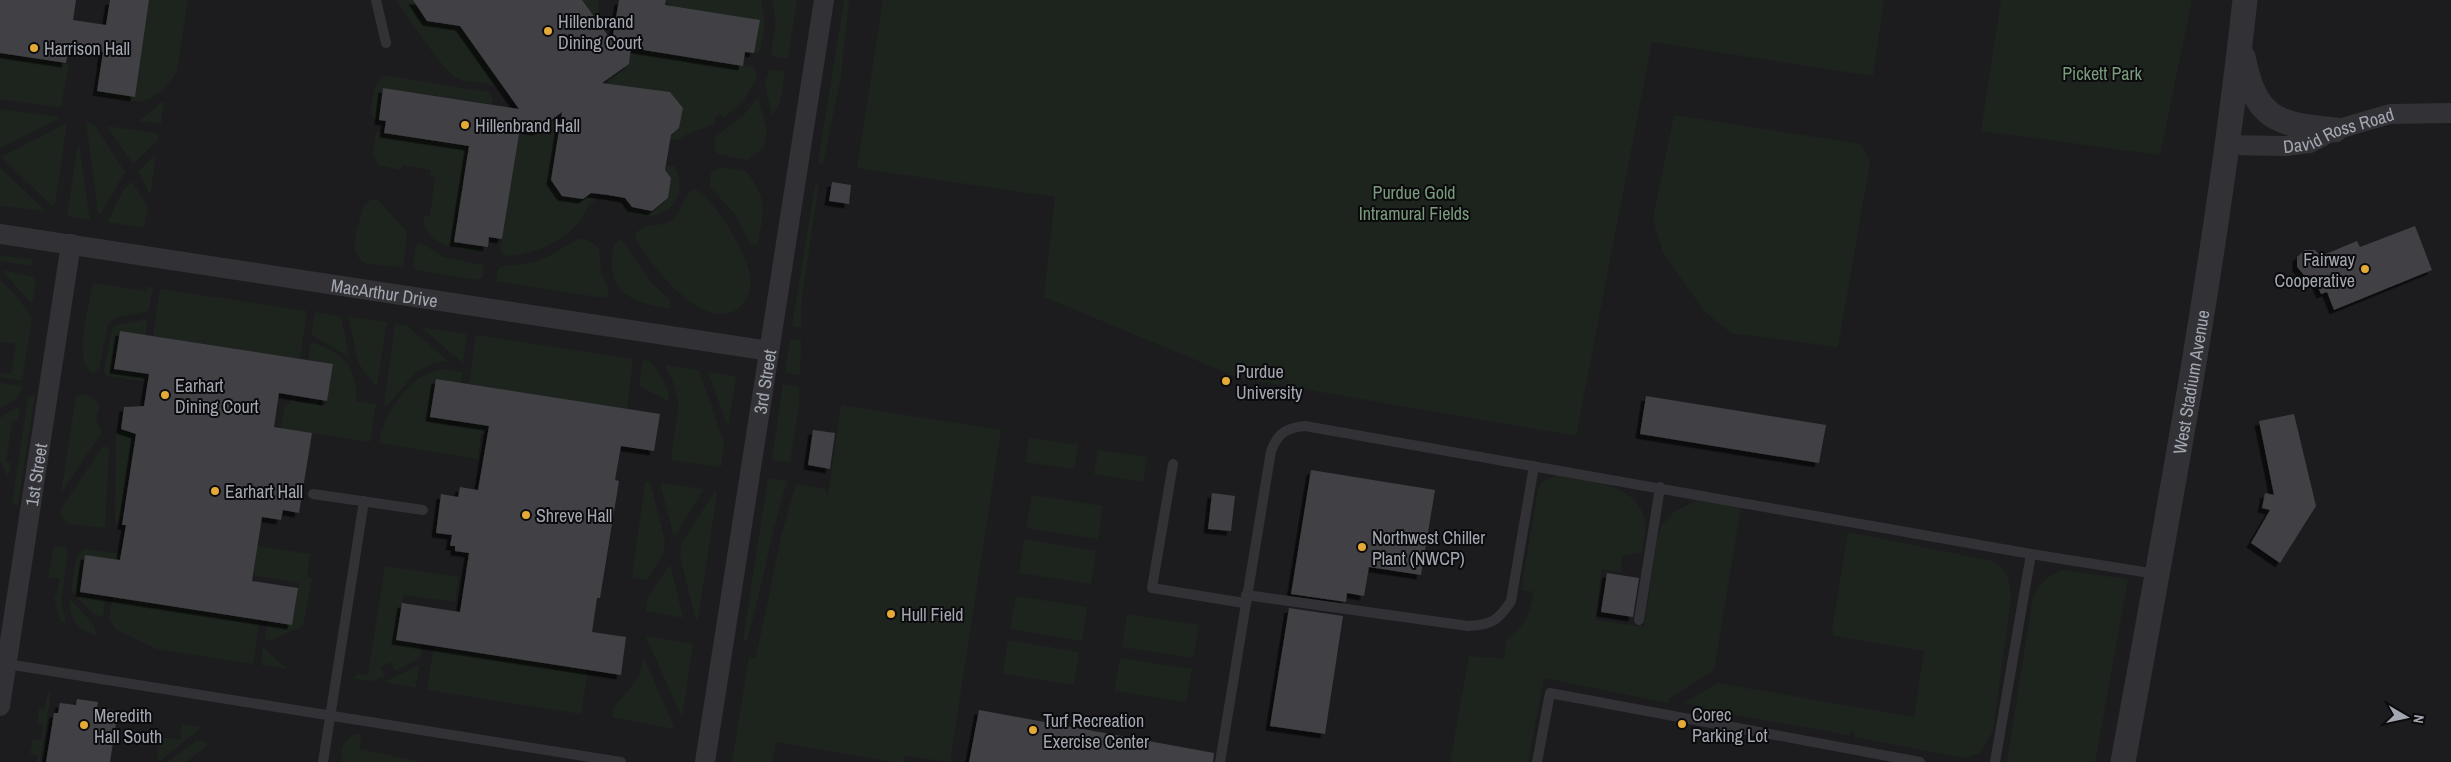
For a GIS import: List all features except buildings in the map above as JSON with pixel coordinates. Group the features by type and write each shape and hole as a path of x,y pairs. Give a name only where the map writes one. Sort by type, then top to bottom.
{"street":[{"name":"3rd Street","path":"705,762 824,0"},
{"name":"West Stadium Avenue","path":"2123,762 2194,355 2226,145 2245,0"},
{"path":"2240,44 2248,83 2261,106 2276,119 2292,125 2334,130"},
{"name":"David Ross Road","path":"2226,145 2285,146 2310,143 2334,130 2390,114 2451,113"},
{"name":"MacArthur Drive","path":"0,234 769,351"},
{"name":"1st Street","path":"0,706 71,244"}],"lane":[{"path":"376,0 386,43"},
{"path":"1220,762 1245,599 1271,451 1277,436 1288,428 1305,426 1660,487 2031,554 2157,574"},
{"path":"1173,464 1152,588 1468,626 1487,625 1502,615 1511,601 1534,466"},
{"path":"1639,620 1660,487"},
{"path":"313,494 423,510"},
{"path":"323,762 364,501"},
{"path":"1995,762 2031,554"},
{"path":"7,664 621,762"},
{"path":"1537,762 1550,693 1920,762"}],"shaded area":[{"name":"Purdue University","path":"0,0 2451,0 2451,762 0,762"}],"green space":[{"path":"149,0 188,0 177,71 171,80 153,97 142,101 125,100 92,93 96,67 100,68 97,91 135,96"},
{"path":"396,0 417,0 416,5 427,21 448,24 456,19 505,89 504,95 492,85 462,80 449,72"},
{"path":"582,0 598,0 598,13 604,23 598,21"},
{"path":"666,0 761,0 765,24 760,52 754,53 759,20 671,6"},
{"path":"772,0 797,0 788,57 786,59 775,57 771,53 776,23"},
{"path":"844,0 849,0 841,76 823,164 818,163"},
{"name":"Purdue Gold Intramural Fields","path":"883,0 1884,0 1873,76 1652,42 1576,436 1239,378 1044,297 1055,197 857,168"},
{"name":"Pickett Park","path":"2001,0 2192,0 2160,155 1981,131"},
{"path":"632,48 754,67 757,77 744,100 724,118 721,114 714,118 716,123 678,140 670,139 671,135 679,128 683,108 670,92 609,84 606,80 629,64"},
{"path":"0,53 69,64 61,106 56,107 0,99"},
{"path":"769,70 783,71 785,74 780,102 772,116 765,84"},
{"path":"390,76 488,92 493,99 492,104 384,88 379,120 375,120 370,113 375,86 382,77"},
{"path":"758,97 767,130 764,147 748,160 718,154 715,150 715,137 743,116"},
{"path":"164,102 161,124 139,121"},
{"path":"0,109 58,117 58,119 0,148"},
{"path":"559,115 561,118 551,180 562,196 583,199 591,193 596,193 595,201 587,207 579,222 565,236 537,250 507,256 500,251 520,128 537,131"},
{"path":"1674,115 1861,144 1870,162 1838,347 1731,333 1705,312 1663,253 1653,219"},
{"path":"86,122 94,124 125,172 101,213 98,213"},
{"path":"67,123 55,204 52,206 1,157"},
{"path":"107,126 159,134 158,140 133,164"},
{"path":"376,132 464,146 469,152 454,241 488,247 482,252 453,247 436,240 429,234 425,226 424,216 430,216 435,177 430,176 431,170 402,165 401,170 379,165 373,153"},
{"path":"79,144 90,220 67,216"},
{"path":"156,154 151,191 149,192 138,172"},
{"path":"666,165 674,166 679,179 679,191 675,202 667,210 657,215 645,216 633,213 620,205 622,198 625,198 632,207 652,210 668,198 671,178 665,170"},
{"path":"721,167 746,171 758,190 763,213 758,243 756,245 750,243 735,214 710,187 711,172"},
{"path":"0,168 45,210 45,211 0,206"},
{"path":"131,181 148,206 144,228 107,222 123,191"},
{"path":"819,183 801,303 801,328 792,326 815,185"},
{"path":"695,189 704,196 723,220 733,235 747,266 751,280 750,290 744,302 734,311 720,314 706,311 692,303 665,278 636,240 635,235 642,228 662,224 676,217 685,198"},
{"path":"372,199 378,200 407,232 403,267 367,264 356,253 355,237 364,205"},
{"path":"578,239 586,239 599,248 601,272 609,290 607,297 603,298 496,281 500,267 535,262"},
{"path":"621,239 652,283 670,300 671,307 641,302 622,291 616,283 612,259 615,243"},
{"path":"421,243 443,257 483,265 483,277 477,280 416,270 413,265 416,246"},
{"path":"0,255 29,259 33,261 32,266 0,261"},
{"path":"4,270 33,277 36,284 32,304 4,273"},
{"path":"0,280 15,294 32,318 22,381 0,377 0,373 11,374 16,344 0,342"},
{"path":"93,283 146,291 147,286 153,288 148,311 115,318 108,324 99,369 93,373 87,368 83,346"},
{"path":"160,289 307,311 300,359 153,336"},
{"path":"315,312 341,317 349,357 311,335"},
{"path":"348,317 387,322 377,385 374,384 359,364"},
{"path":"147,319 146,335 120,331 114,368 149,374 147,382 107,376 104,371 113,326"},
{"path":"395,324 406,325 448,361 433,363 414,374 389,404 384,405"},
{"path":"425,328 467,334 463,363 424,330"},
{"path":"476,335 633,359 627,409 469,384"},
{"path":"790,339 801,340 800,375 785,372"},
{"path":"311,342 332,351 346,363 355,379 356,401 376,404 370,442 281,428 285,404 290,404 292,395 297,396 296,402 309,404 309,398 319,399 318,405 326,406 333,364 308,360"},
{"path":"643,360 650,361 660,375 668,390 669,401 639,386"},
{"path":"665,365 699,370 724,443 721,467 671,460 679,404 672,379"},
{"path":"443,369 463,372 461,383 436,379 431,422 438,423 439,418 449,420 448,425 459,427 461,422 489,426 487,434 481,434 478,459 379,443 386,419 401,396 420,378 431,372"},
{"path":"708,372 734,376 736,378 728,427"},
{"path":"0,383 21,386 22,390 15,400 0,408"},
{"path":"783,384 799,387 799,406 790,462 772,460"},
{"path":"81,394 90,396 100,406 96,419 102,432 61,493 76,396"},
{"path":"35,395 18,505 12,504 28,397"},
{"name":"Hull Field","path":"841,405 1001,430 950,762 905,756 904,762 893,762 776,742 772,762 732,762 749,657 756,658 782,532 796,484 825,489 828,495"},
{"path":"17,407 20,409 18,420 12,420 6,462 11,463 9,474 7,475 0,462 0,418"},
{"path":"122,430 136,434 120,525 115,522 116,432"},
{"path":"1029,438 1078,445 1074,469 1025,462"},
{"path":"103,446 109,448 105,528 69,524 60,515 61,509"},
{"path":"1098,450 1147,457 1143,482 1094,474"},
{"path":"1555,475 1596,482 1621,491 1632,498 1640,508 1645,521 1642,552 1622,556 1621,572 1602,569 1595,620 1644,627 1657,541 1661,526 1674,512 1697,500 1741,507 1714,670 1669,699 1668,703 1544,678 1528,762 1450,762 1469,656 1504,659 1507,639 1519,629 1528,614 1534,592 1521,590 1538,489 1543,482"},
{"path":"768,478 787,481 747,641 743,640"},
{"path":"645,482 650,482 665,541 663,554 647,580 632,578"},
{"path":"660,483 704,489 674,537"},
{"path":"715,491 717,493 698,619 695,618 680,556 681,544"},
{"path":"1032,495 1103,506 1098,539 1026,528"},
{"path":"1848,532 1992,561 2002,567 2005,572 2009,581 2011,598 1993,731 1980,753 1964,758 1855,737 1855,731 1850,731 1849,735 1706,710 1705,707 1684,703 1717,683 1914,717 1924,651 1834,636 1832,630"},
{"path":"1024,539 1096,551 1091,584 1019,573"},
{"path":"54,546 67,547 68,551 61,604 66,621 65,624 60,620 53,594 57,595 60,579 48,577"},
{"path":"258,546 310,554 307,577 312,578 303,626 272,640 265,639 268,621 292,624 299,583 253,575"},
{"path":"84,549 121,554 120,560 85,556 80,592 106,596 103,617 93,614 71,591 77,557"},
{"path":"670,564 683,618 646,611 647,599"},
{"path":"385,566 459,577 455,602 404,595 396,640 422,644 420,658 395,671 391,662 381,667 384,676 374,681 352,679 358,674 368,675"},
{"path":"2062,570 2128,579 2095,762 2007,762 2033,596 2045,580"},
{"path":"1016,596 1087,607 1082,641 1010,629"},
{"path":"113,597 260,619 253,664 156,649 115,629 109,618"},
{"path":"70,599 94,625 97,636 85,631 72,618"},
{"path":"1127,614 1199,625 1193,658 1122,647"},
{"path":"646,636 693,644 682,717 647,639"},
{"path":"1008,640 1079,652 1074,685 1003,674"},
{"path":"434,646 588,670 581,714 427,690"},
{"path":"263,647 287,669 261,665"},
{"path":"644,658 674,729 612,717 613,709 638,678"},
{"path":"1120,658 1192,669 1186,702 1114,691"},
{"path":"419,665 416,688 384,682"},
{"path":"48,693 51,694 40,762 37,762 38,756 30,754 33,739 41,740 43,725 37,723 39,708 44,709"},
{"path":"182,724 202,727 161,760 157,760 160,737 180,740"},
{"path":"355,734 361,734 360,749 422,762 342,762 343,745"},
{"path":"196,741 205,742 208,745 186,762 167,762"}],"place":[{"name":"Hillenbrand Dining Court","path":"548,31"},
{"name":"Harrison Hall","path":"34,48"},
{"name":"Hillenbrand Hall","path":"465,125"},
{"name":"Fairway Cooperative","path":"2365,269"},
{"name":"Purdue University","path":"1226,381"},
{"name":"Earhart Dining Court","path":"165,395"},
{"name":"Earhart Hall","path":"215,491"},
{"name":"Shreve Hall","path":"526,515"},
{"name":"Northwest Chiller Plant (NWCP)","path":"1362,547"},
{"name":"Hull Field","path":"891,614"},
{"name":"Corec Parking Lot","path":"1682,724"},
{"name":"Meredith Hall South","path":"84,725"},
{"name":"Turf Recreation Exercise Center","path":"1033,730"}]}
